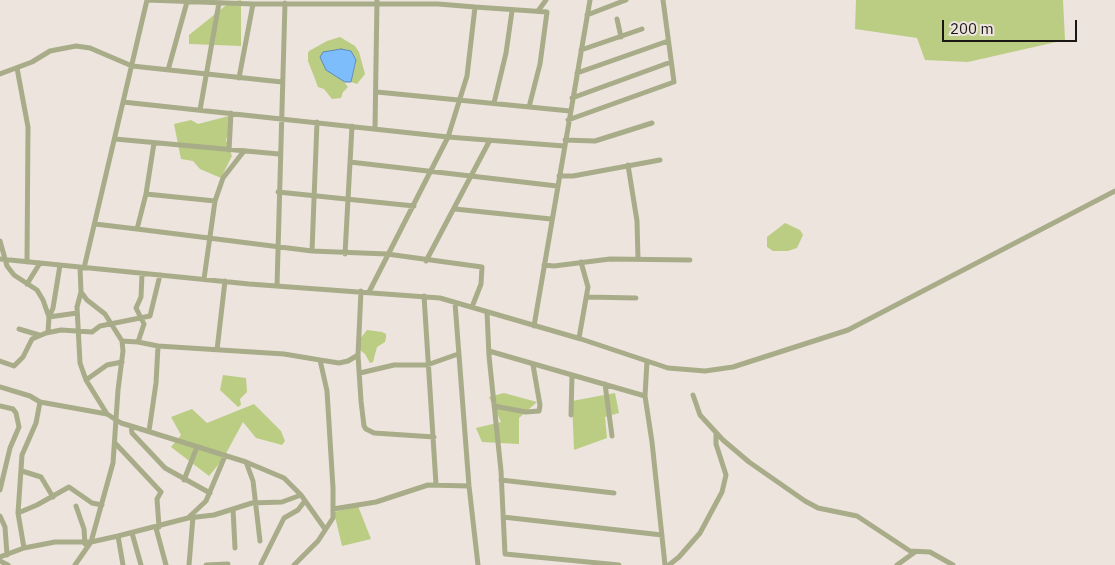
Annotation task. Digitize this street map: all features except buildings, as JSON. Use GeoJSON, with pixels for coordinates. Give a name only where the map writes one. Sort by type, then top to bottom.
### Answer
{"type":"FeatureCollection","features":[{"type":"Feature","properties":{"kind":"street"},"geometry":{"type":"LineString","coordinates":[[325,529],[304,502],[301,495],[284,478],[246,462],[115,420],[107,414],[86,380],[80,363],[77,312],[78,300],[82,292],[82,268],[95,224],[147,0],[253,4],[439,2],[512,11],[547,12],[540,64],[529,107]]}},
{"type":"Feature","properties":{"kind":"street"},"geometry":{"type":"LineString","coordinates":[[538,11],[546,0]]}},
{"type":"Feature","properties":{"kind":"street"},"geometry":{"type":"LineString","coordinates":[[534,326],[590,0]]}},
{"type":"Feature","properties":{"kind":"street"},"geometry":{"type":"LineString","coordinates":[[587,15],[626,0]]}},
{"type":"Feature","properties":{"kind":"street"},"geometry":{"type":"LineString","coordinates":[[568,120],[673,84],[663,0]]}},
{"type":"Feature","properties":{"kind":"street"},"geometry":{"type":"LineString","coordinates":[[168,70],[187,2]]}},
{"type":"Feature","properties":{"kind":"street"},"geometry":{"type":"LineString","coordinates":[[200,110],[219,3]]}},
{"type":"Feature","properties":{"kind":"street"},"geometry":{"type":"LineString","coordinates":[[277,286],[280,118],[285,3]]}},
{"type":"Feature","properties":{"kind":"street"},"geometry":{"type":"LineString","coordinates":[[375,128],[377,3]]}},
{"type":"Feature","properties":{"kind":"street"},"geometry":{"type":"LineString","coordinates":[[239,78],[253,4]]}},
{"type":"Feature","properties":{"kind":"street"},"geometry":{"type":"LineString","coordinates":[[369,292],[448,137],[466,76],[475,7]]}},
{"type":"Feature","properties":{"kind":"street"},"geometry":{"type":"LineString","coordinates":[[494,103],[506,53],[512,11]]}},
{"type":"Feature","properties":{"kind":"street"},"geometry":{"type":"LineString","coordinates":[[617,19],[621,36]]}},
{"type":"Feature","properties":{"kind":"street"},"geometry":{"type":"LineString","coordinates":[[581,50],[642,29]]}},
{"type":"Feature","properties":{"kind":"street"},"geometry":{"type":"LineString","coordinates":[[577,72],[668,41]]}},
{"type":"Feature","properties":{"kind":"street"},"geometry":{"type":"LineString","coordinates":[[0,74],[17,68],[50,51],[76,46],[90,48],[132,66],[282,82]]}},
{"type":"Feature","properties":{"kind":"street"},"geometry":{"type":"LineString","coordinates":[[572,98],[671,62]]}},
{"type":"Feature","properties":{"kind":"street"},"geometry":{"type":"LineString","coordinates":[[17,68],[28,127],[27,262]]}},
{"type":"Feature","properties":{"kind":"street"},"geometry":{"type":"LineString","coordinates":[[377,92],[570,111]]}},
{"type":"Feature","properties":{"kind":"street"},"geometry":{"type":"LineString","coordinates":[[123,102],[448,137],[564,146]]}},
{"type":"Feature","properties":{"kind":"street"},"geometry":{"type":"LineString","coordinates":[[229,150],[231,113]]}},
{"type":"Feature","properties":{"kind":"street"},"geometry":{"type":"LineString","coordinates":[[312,251],[317,122]]}},
{"type":"Feature","properties":{"kind":"street"},"geometry":{"type":"LineString","coordinates":[[565,140],[595,141],[652,123]]}},
{"type":"Feature","properties":{"kind":"street"},"geometry":{"type":"LineString","coordinates":[[345,254],[352,126]]}},
{"type":"Feature","properties":{"kind":"street"},"geometry":{"type":"LineString","coordinates":[[115,139],[279,154]]}},
{"type":"Feature","properties":{"kind":"street"},"geometry":{"type":"LineString","coordinates":[[426,261],[490,140]]}},
{"type":"Feature","properties":{"kind":"street"},"geometry":{"type":"LineString","coordinates":[[137,228],[146,194],[154,143]]}},
{"type":"Feature","properties":{"kind":"street"},"geometry":{"type":"LineString","coordinates":[[204,279],[208,237],[215,201],[223,178],[244,151]]}},
{"type":"Feature","properties":{"kind":"street"},"geometry":{"type":"LineString","coordinates":[[559,176],[573,176],[660,160]]}},
{"type":"Feature","properties":{"kind":"street"},"geometry":{"type":"LineString","coordinates":[[350,162],[557,186]]}},
{"type":"Feature","properties":{"kind":"street"},"geometry":{"type":"LineString","coordinates":[[628,165],[637,222],[638,259]]}},
{"type":"Feature","properties":{"kind":"street"},"geometry":{"type":"LineString","coordinates":[[3,260],[277,286],[424,296],[472,307],[578,338],[647,361],[683,370],[717,370],[828,338],[883,312],[1115,191]]}},
{"type":"Feature","properties":{"kind":"street"},"geometry":{"type":"LineString","coordinates":[[278,192],[414,206]]}},
{"type":"Feature","properties":{"kind":"street"},"geometry":{"type":"LineString","coordinates":[[146,194],[215,201]]}},
{"type":"Feature","properties":{"kind":"street"},"geometry":{"type":"LineString","coordinates":[[455,208],[551,219]]}},
{"type":"Feature","properties":{"kind":"street"},"geometry":{"type":"LineString","coordinates":[[95,224],[312,251],[345,254],[387,254],[426,261],[482,267],[481,284],[472,307]]}},
{"type":"Feature","properties":{"kind":"street"},"geometry":{"type":"LineString","coordinates":[[0,241],[3,260],[7,266],[14,275],[40,294],[48,316],[48,332]]}},
{"type":"Feature","properties":{"kind":"street"},"geometry":{"type":"LineString","coordinates":[[544,265],[554,266],[610,259],[690,260]]}},
{"type":"Feature","properties":{"kind":"street"},"geometry":{"type":"LineString","coordinates":[[578,338],[588,287],[581,262]]}},
{"type":"Feature","properties":{"kind":"street"},"geometry":{"type":"LineString","coordinates":[[27,284],[40,263]]}},
{"type":"Feature","properties":{"kind":"street"},"geometry":{"type":"LineString","coordinates":[[48,316],[53,308],[60,265]]}},
{"type":"Feature","properties":{"kind":"street"},"geometry":{"type":"LineString","coordinates":[[138,342],[144,324],[136,308],[142,294],[142,274]]}},
{"type":"Feature","properties":{"kind":"street"},"geometry":{"type":"LineString","coordinates":[[0,361],[14,366],[23,357],[32,339],[48,332],[67,330],[92,332],[100,326],[113,325],[151,316],[160,275]]}},
{"type":"Feature","properties":{"kind":"street"},"geometry":{"type":"LineString","coordinates":[[217,350],[225,281]]}},
{"type":"Feature","properties":{"kind":"street"},"geometry":{"type":"LineString","coordinates":[[361,291],[358,355],[362,410],[366,429],[374,433],[434,437]]}},
{"type":"Feature","properties":{"kind":"street"},"geometry":{"type":"LineString","coordinates":[[75,565],[86,550],[102,505],[115,443],[115,420],[122,362],[122,342],[113,325],[105,314],[87,300],[82,292]]}},
{"type":"Feature","properties":{"kind":"street"},"geometry":{"type":"LineString","coordinates":[[424,296],[436,484]]}},
{"type":"Feature","properties":{"kind":"street"},"geometry":{"type":"LineString","coordinates":[[587,297],[636,298]]}},
{"type":"Feature","properties":{"kind":"street"},"geometry":{"type":"LineString","coordinates":[[455,303],[469,486],[478,565]]}},
{"type":"Feature","properties":{"kind":"street"},"geometry":{"type":"LineString","coordinates":[[48,316],[77,312]]}},
{"type":"Feature","properties":{"kind":"street"},"geometry":{"type":"LineString","coordinates":[[487,312],[488,351],[502,480],[505,554],[619,565]]}},
{"type":"Feature","properties":{"kind":"street"},"geometry":{"type":"LineString","coordinates":[[19,329],[40,335]]}},
{"type":"Feature","properties":{"kind":"street"},"geometry":{"type":"LineString","coordinates":[[122,342],[284,354],[339,363],[348,361],[358,355]]}},
{"type":"Feature","properties":{"kind":"street"},"geometry":{"type":"LineString","coordinates":[[149,431],[156,383],[158,346]]}},
{"type":"Feature","properties":{"kind":"street"},"geometry":{"type":"LineString","coordinates":[[488,351],[645,396]]}},
{"type":"Feature","properties":{"kind":"street"},"geometry":{"type":"LineString","coordinates":[[360,373],[394,365],[427,366],[458,354]]}},
{"type":"Feature","properties":{"kind":"street"},"geometry":{"type":"LineString","coordinates":[[294,565],[318,542],[332,518],[327,391],[320,360]]}},
{"type":"Feature","properties":{"kind":"street"},"geometry":{"type":"LineString","coordinates":[[647,361],[645,396],[651,428],[664,565]]}},
{"type":"Feature","properties":{"kind":"street"},"geometry":{"type":"LineString","coordinates":[[86,380],[107,365],[122,362]]}},
{"type":"Feature","properties":{"kind":"street"},"geometry":{"type":"LineString","coordinates":[[494,406],[526,412],[539,411],[540,404],[533,365]]}},
{"type":"Feature","properties":{"kind":"street"},"geometry":{"type":"LineString","coordinates":[[570,415],[572,375]]}},
{"type":"Feature","properties":{"kind":"street"},"geometry":{"type":"LineString","coordinates":[[605,384],[612,436]]}},
{"type":"Feature","properties":{"kind":"street"},"geometry":{"type":"LineString","coordinates":[[0,387],[30,396],[40,402],[107,414]]}},
{"type":"Feature","properties":{"kind":"street"},"geometry":{"type":"LineString","coordinates":[[693,395],[700,415],[716,433],[743,458],[805,502],[818,508],[857,516],[902,547],[915,552],[934,553],[954,565]]}},
{"type":"Feature","properties":{"kind":"street"},"geometry":{"type":"LineString","coordinates":[[24,548],[18,512],[22,456],[36,423],[40,402]]}},
{"type":"Feature","properties":{"kind":"street"},"geometry":{"type":"LineString","coordinates":[[0,406],[13,409],[19,426],[10,448],[0,490]]}},
{"type":"Feature","properties":{"kind":"street"},"geometry":{"type":"LineString","coordinates":[[131,426],[132,433],[165,468],[210,493]]}},
{"type":"Feature","properties":{"kind":"street"},"geometry":{"type":"LineString","coordinates":[[669,565],[680,557],[700,533],[722,492],[726,475],[716,444],[716,433]]}},
{"type":"Feature","properties":{"kind":"street"},"geometry":{"type":"LineString","coordinates":[[115,443],[161,492],[157,499],[158,528],[166,565]]}},
{"type":"Feature","properties":{"kind":"street"},"geometry":{"type":"LineString","coordinates":[[184,480],[197,447]]}},
{"type":"Feature","properties":{"kind":"street"},"geometry":{"type":"LineString","coordinates":[[189,565],[191,517],[200,509],[210,493],[225,456]]}},
{"type":"Feature","properties":{"kind":"street"},"geometry":{"type":"LineString","coordinates":[[246,462],[256,503],[260,541]]}},
{"type":"Feature","properties":{"kind":"street"},"geometry":{"type":"LineString","coordinates":[[22,471],[41,477],[53,497]]}},
{"type":"Feature","properties":{"kind":"street"},"geometry":{"type":"LineString","coordinates":[[502,480],[614,493]]}},
{"type":"Feature","properties":{"kind":"street"},"geometry":{"type":"LineString","coordinates":[[333,508],[376,502],[417,487],[436,484],[453,487],[469,486]]}},
{"type":"Feature","properties":{"kind":"street"},"geometry":{"type":"LineString","coordinates":[[18,512],[53,497],[69,487],[92,503],[102,505]]}},
{"type":"Feature","properties":{"kind":"street"},"geometry":{"type":"LineString","coordinates":[[0,557],[24,548],[55,542],[88,542],[158,528],[191,517],[214,515],[256,503],[282,502],[301,495]]}},
{"type":"Feature","properties":{"kind":"street"},"geometry":{"type":"LineString","coordinates":[[261,564],[284,518],[298,510],[304,502]]}},
{"type":"Feature","properties":{"kind":"street"},"geometry":{"type":"LineString","coordinates":[[76,506],[88,542]]}},
{"type":"Feature","properties":{"kind":"street"},"geometry":{"type":"LineString","coordinates":[[233,509],[235,548]]}},
{"type":"Feature","properties":{"kind":"street"},"geometry":{"type":"LineString","coordinates":[[0,516],[5,527],[3,547],[7,555]]}},
{"type":"Feature","properties":{"kind":"street"},"geometry":{"type":"LineString","coordinates":[[503,517],[662,535]]}},
{"type":"Feature","properties":{"kind":"street"},"geometry":{"type":"LineString","coordinates":[[132,533],[141,565]]}},
{"type":"Feature","properties":{"kind":"street"},"geometry":{"type":"LineString","coordinates":[[118,536],[123,565]]}},
{"type":"Feature","properties":{"kind":"street"},"geometry":{"type":"LineString","coordinates":[[897,565],[915,552]]}},
{"type":"Feature","properties":{"kind":"street"},"geometry":{"type":"LineString","coordinates":[[0,561],[8,565]]}},
{"type":"Feature","properties":{"kind":"street"},"geometry":{"type":"LineString","coordinates":[[206,565],[228,564]]}},
{"type":"Feature","properties":{"kind":"green space"},"geometry":{"type":"Polygon","coordinates":[[[241,0],[241,46],[189,44],[189,35],[230,2],[241,0]]]}},
{"type":"Feature","properties":{"kind":"green space"},"geometry":{"type":"Polygon","coordinates":[[[856,0],[1063,0],[1065,40],[968,62],[925,60],[917,38],[855,29],[856,0]]]}},
{"type":"Feature","properties":{"kind":"green space"},"geometry":{"type":"Polygon","coordinates":[[[340,37],[355,46],[359,52],[365,74],[357,84],[351,82],[356,63],[351,51],[341,49],[333,74],[341,78],[348,87],[343,92],[341,98],[332,99],[324,89],[318,87],[308,61],[308,53],[327,41],[340,37]]]}},
{"type":"Feature","properties":{"kind":"green space"},"geometry":{"type":"Polygon","coordinates":[[[229,116],[230,130],[226,140],[232,156],[221,178],[200,169],[193,161],[181,159],[174,124],[191,120],[198,124],[229,116]]]}},
{"type":"Feature","properties":{"kind":"green space"},"geometry":{"type":"Polygon","coordinates":[[[785,223],[800,230],[803,235],[797,248],[788,251],[773,251],[767,247],[767,237],[785,223]]]}},
{"type":"Feature","properties":{"kind":"green space"},"geometry":{"type":"Polygon","coordinates":[[[367,330],[386,334],[385,342],[377,347],[373,362],[370,363],[365,354],[359,349],[360,339],[367,330]]]}},
{"type":"Feature","properties":{"kind":"green space"},"geometry":{"type":"Polygon","coordinates":[[[223,375],[246,378],[247,392],[240,399],[241,405],[238,407],[220,390],[223,375]]]}},
{"type":"Feature","properties":{"kind":"green space"},"geometry":{"type":"Polygon","coordinates":[[[504,393],[537,402],[519,418],[519,444],[482,442],[476,428],[501,422],[489,397],[504,393]]]}},
{"type":"Feature","properties":{"kind":"green space"},"geometry":{"type":"Polygon","coordinates":[[[615,393],[619,413],[605,417],[607,438],[574,450],[572,401],[615,393]]]}},
{"type":"Feature","properties":{"kind":"green space"},"geometry":{"type":"Polygon","coordinates":[[[254,404],[281,431],[285,441],[282,445],[256,438],[243,422],[223,459],[209,476],[171,447],[181,435],[171,417],[192,409],[207,423],[254,404]]]}},
{"type":"Feature","properties":{"kind":"green space"},"geometry":{"type":"Polygon","coordinates":[[[358,506],[371,539],[342,546],[334,512],[358,506]]]}},
{"type":"Feature","properties":{"kind":"water"},"geometry":{"type":"Polygon","coordinates":[[[341,49],[351,51],[356,60],[351,82],[345,82],[326,70],[320,57],[323,52],[341,49]]]}}]}
